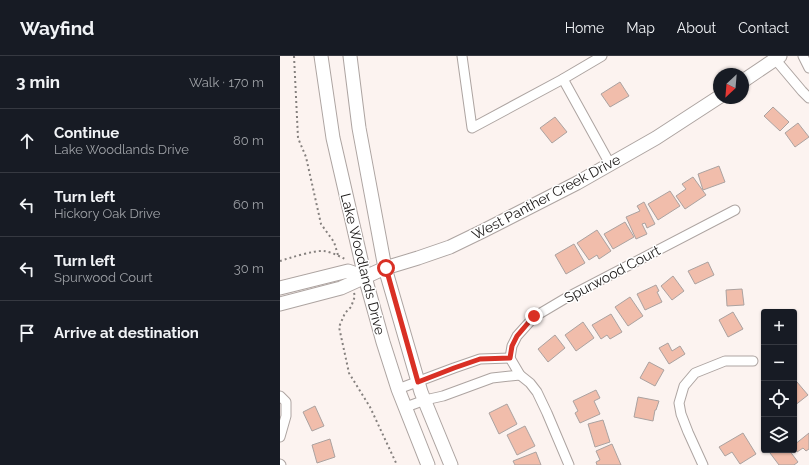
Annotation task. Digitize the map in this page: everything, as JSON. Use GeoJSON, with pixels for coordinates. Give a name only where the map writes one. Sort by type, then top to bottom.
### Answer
{"type":"FeatureCollection","features":[{"type":"Feature","properties":{"kind":"main road","name":"Lake Woodlands Drive"},"geometry":{"type":"LineString","coordinates":[[321,56],[333,138],[365,277],[398,389],[428,465]]}},
{"type":"Feature","properties":{"kind":"main road","name":"Lake Woodlands Drive"},"geometry":{"type":"LineString","coordinates":[[350,56],[359,128],[386,268],[418,382],[451,465]]}},
{"type":"Feature","properties":{"kind":"main road"},"geometry":{"type":"LineString","coordinates":[[749,77],[778,58]]}},
{"type":"Feature","properties":{"kind":"main road","name":"West Panther Creek Drive"},"geometry":{"type":"LineString","coordinates":[[280,288],[350,277],[365,277],[386,268],[450,246],[483,231],[577,183],[656,138],[713,101]]}},
{"type":"Feature","properties":{"kind":"main road","name":"West Panther Creek Drive"},"geometry":{"type":"LineString","coordinates":[[280,304],[341,288],[350,277]]}},
{"type":"Feature","properties":{"kind":"street"},"geometry":{"type":"LineString","coordinates":[[462,56],[472,128],[562,80],[602,56]]}},
{"type":"Feature","properties":{"kind":"street"},"geometry":{"type":"LineString","coordinates":[[803,56],[809,68]]}},
{"type":"Feature","properties":{"kind":"street"},"geometry":{"type":"LineString","coordinates":[[778,58],[802,91],[809,98]]}},
{"type":"Feature","properties":{"kind":"street"},"geometry":{"type":"LineString","coordinates":[[562,80],[610,164]]}},
{"type":"Feature","properties":{"kind":"street","name":"Spurwood Court"},"geometry":{"type":"LineString","coordinates":[[510,358],[512,346],[517,336],[534,316],[735,210]]}},
{"type":"Feature","properties":{"kind":"street"},"geometry":{"type":"LineString","coordinates":[[398,389],[480,359],[510,358],[520,375],[530,383],[537,392],[569,465]]}},
{"type":"Feature","properties":{"kind":"street"},"geometry":{"type":"LineString","coordinates":[[703,465],[681,414],[679,403],[684,386],[696,374],[725,361],[753,361]]}},
{"type":"Feature","properties":{"kind":"street"},"geometry":{"type":"LineString","coordinates":[[406,408],[425,400],[443,396],[492,378],[520,375]]}},
{"type":"Feature","properties":{"kind":"street"},"geometry":{"type":"LineString","coordinates":[[280,396],[286,402],[286,416],[280,437]]}},
{"type":"Feature","properties":{"kind":"path"},"geometry":{"type":"LineString","coordinates":[[294,56],[298,138],[306,157],[321,224],[334,242],[338,255]]}},
{"type":"Feature","properties":{"kind":"path"},"geometry":{"type":"LineString","coordinates":[[280,261],[324,251],[338,255],[345,259],[355,296],[352,306],[345,313],[339,327],[349,373],[370,407],[397,465]]}},
{"type":"Feature","properties":{"kind":"building"},"geometry":{"type":"Polygon","coordinates":[[[620,82],[629,96],[610,107],[601,94],[620,82]]]}},
{"type":"Feature","properties":{"kind":"building"},"geometry":{"type":"Polygon","coordinates":[[[773,107],[789,122],[780,131],[764,116],[773,107]]]}},
{"type":"Feature","properties":{"kind":"building"},"geometry":{"type":"Polygon","coordinates":[[[555,117],[567,132],[552,143],[540,128],[555,117]]]}},
{"type":"Feature","properties":{"kind":"building"},"geometry":{"type":"Polygon","coordinates":[[[798,123],[809,137],[795,147],[785,133],[798,123]]]}},
{"type":"Feature","properties":{"kind":"building"},"geometry":{"type":"Polygon","coordinates":[[[719,166],[725,182],[703,190],[698,174],[719,166]]]}},
{"type":"Feature","properties":{"kind":"building"},"geometry":{"type":"Polygon","coordinates":[[[693,177],[706,195],[685,209],[676,196],[686,189],[682,184],[693,177]]]}},
{"type":"Feature","properties":{"kind":"building"},"geometry":{"type":"Polygon","coordinates":[[[670,191],[680,206],[658,220],[648,204],[670,191]]]}},
{"type":"Feature","properties":{"kind":"building"},"geometry":{"type":"Polygon","coordinates":[[[644,202],[655,224],[647,228],[645,223],[642,224],[647,234],[636,239],[626,217],[640,211],[637,206],[644,202]]]}},
{"type":"Feature","properties":{"kind":"building"},"geometry":{"type":"Polygon","coordinates":[[[625,222],[634,237],[613,249],[604,234],[625,222]]]}},
{"type":"Feature","properties":{"kind":"building"},"geometry":{"type":"Polygon","coordinates":[[[597,230],[611,251],[599,259],[597,255],[589,260],[577,243],[597,230]]]}},
{"type":"Feature","properties":{"kind":"building"},"geometry":{"type":"Polygon","coordinates":[[[574,244],[585,263],[566,274],[555,255],[574,244]]]}},
{"type":"Feature","properties":{"kind":"building"},"geometry":{"type":"Polygon","coordinates":[[[708,262],[714,275],[695,284],[688,271],[708,262]]]}},
{"type":"Feature","properties":{"kind":"building"},"geometry":{"type":"Polygon","coordinates":[[[673,276],[684,291],[672,300],[661,286],[673,276]]]}},
{"type":"Feature","properties":{"kind":"building"},"geometry":{"type":"Polygon","coordinates":[[[656,285],[659,291],[657,292],[662,302],[645,310],[637,294],[656,285]]]}},
{"type":"Feature","properties":{"kind":"building"},"geometry":{"type":"Polygon","coordinates":[[[742,289],[744,305],[727,306],[726,290],[742,289]]]}},
{"type":"Feature","properties":{"kind":"building"},"geometry":{"type":"Polygon","coordinates":[[[630,297],[643,316],[628,326],[615,307],[630,297]]]}},
{"type":"Feature","properties":{"kind":"building"},"geometry":{"type":"Polygon","coordinates":[[[733,312],[743,329],[728,337],[719,320],[733,312]]]}},
{"type":"Feature","properties":{"kind":"building"},"geometry":{"type":"Polygon","coordinates":[[[611,314],[622,332],[610,339],[607,335],[601,339],[592,325],[611,314]]]}},
{"type":"Feature","properties":{"kind":"building"},"geometry":{"type":"Polygon","coordinates":[[[583,322],[594,338],[576,351],[565,335],[583,322]]]}},
{"type":"Feature","properties":{"kind":"building"},"geometry":{"type":"Polygon","coordinates":[[[555,335],[565,348],[548,362],[538,349],[555,335]]]}},
{"type":"Feature","properties":{"kind":"building"},"geometry":{"type":"Polygon","coordinates":[[[668,343],[672,351],[680,346],[685,354],[669,364],[659,348],[668,343]]]}},
{"type":"Feature","properties":{"kind":"building"},"geometry":{"type":"Polygon","coordinates":[[[649,362],[664,370],[655,386],[640,378],[649,362]]]}},
{"type":"Feature","properties":{"kind":"building"},"geometry":{"type":"Polygon","coordinates":[[[797,382],[808,395],[797,404],[797,382]]]}},
{"type":"Feature","properties":{"kind":"building"},"geometry":{"type":"Polygon","coordinates":[[[596,390],[600,398],[594,401],[600,414],[580,423],[575,413],[578,411],[573,401],[596,390]]]}},
{"type":"Feature","properties":{"kind":"building"},"geometry":{"type":"Polygon","coordinates":[[[638,397],[659,401],[655,410],[653,421],[634,417],[638,397]]]}},
{"type":"Feature","properties":{"kind":"building"},"geometry":{"type":"Polygon","coordinates":[[[507,404],[517,424],[499,434],[489,413],[507,404]]]}},
{"type":"Feature","properties":{"kind":"building"},"geometry":{"type":"Polygon","coordinates":[[[315,406],[324,426],[312,431],[303,412],[315,406]]]}},
{"type":"Feature","properties":{"kind":"building"},"geometry":{"type":"Polygon","coordinates":[[[603,420],[610,442],[595,447],[588,424],[603,420]]]}},
{"type":"Feature","properties":{"kind":"building"},"geometry":{"type":"Polygon","coordinates":[[[525,426],[535,446],[517,455],[507,435],[525,426]]]}},
{"type":"Feature","properties":{"kind":"building"},"geometry":{"type":"Polygon","coordinates":[[[743,433],[756,454],[740,464],[732,452],[725,456],[719,447],[743,433]]]}},
{"type":"Feature","properties":{"kind":"building"},"geometry":{"type":"Polygon","coordinates":[[[809,433],[809,449],[806,451],[803,448],[797,452],[797,443],[809,433]]]}},
{"type":"Feature","properties":{"kind":"building"},"geometry":{"type":"Polygon","coordinates":[[[330,439],[335,457],[317,463],[312,445],[330,439]]]}},
{"type":"Feature","properties":{"kind":"building"},"geometry":{"type":"Polygon","coordinates":[[[612,444],[621,465],[597,465],[596,462],[600,460],[596,451],[612,444]]]}},
{"type":"Feature","properties":{"kind":"building"},"geometry":{"type":"Polygon","coordinates":[[[536,452],[541,465],[515,465],[513,461],[536,452]]]}},
{"type":"Feature","properties":{"kind":"building"},"geometry":{"type":"Polygon","coordinates":[[[770,453],[791,453],[798,462],[794,465],[779,465],[770,453]]]}},
{"type":"Feature","properties":{"kind":"route"},"geometry":{"type":"LineString","coordinates":[[386,268],[418,382],[480,359],[510,358],[512,346],[517,336],[534,316]]}}]}
